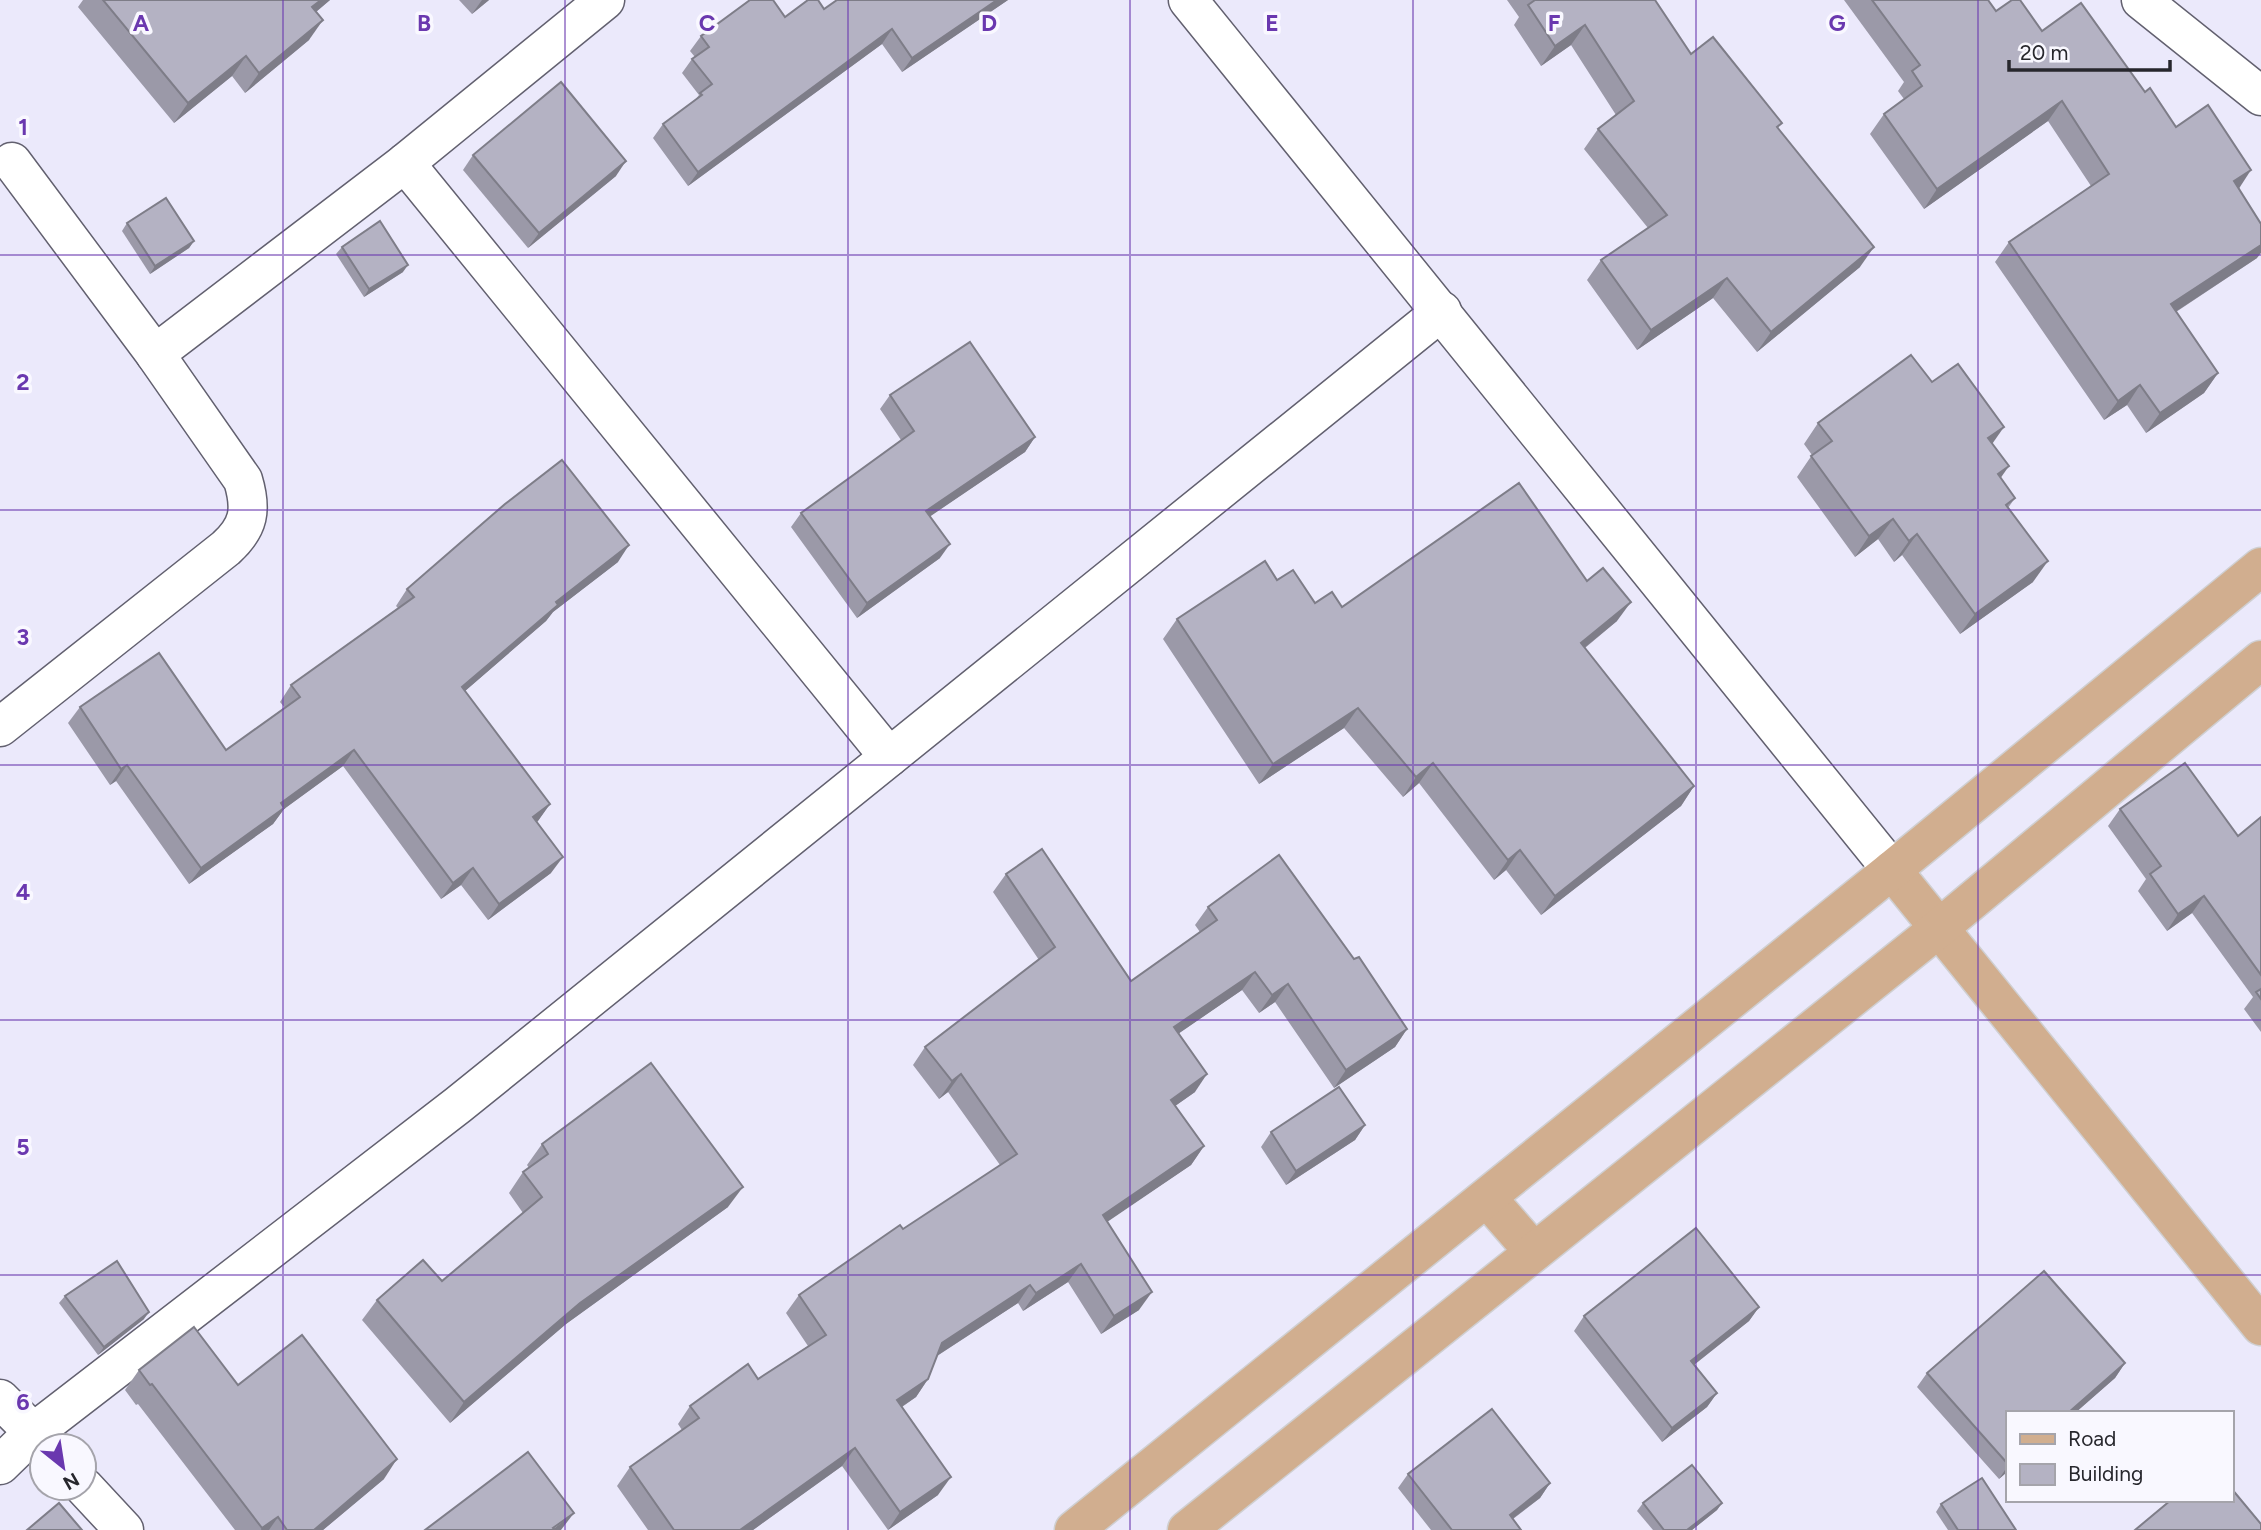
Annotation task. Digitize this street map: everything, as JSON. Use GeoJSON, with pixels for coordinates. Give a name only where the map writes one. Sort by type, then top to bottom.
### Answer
{"type":"FeatureCollection","features":[{"type":"Feature","properties":{"kind":"main road"},"geometry":{"type":"LineString","coordinates":[[1074,1530],[1892,870],[2261,567]]}},
{"type":"Feature","properties":{"kind":"main road"},"geometry":{"type":"LineString","coordinates":[[1187,1530],[1938,929],[2261,660]]}},
{"type":"Feature","properties":{"kind":"main road"},"geometry":{"type":"LineString","coordinates":[[1892,870],[2261,1326]]}},
{"type":"Feature","properties":{"kind":"main road"},"geometry":{"type":"LineString","coordinates":[[1487,1198],[1534,1252]]}},
{"type":"Feature","properties":{"kind":"street"},"geometry":{"type":"LineString","coordinates":[[155,354],[405,163],[605,0]]}},
{"type":"Feature","properties":{"kind":"street"},"geometry":{"type":"LineString","coordinates":[[1188,0],[1892,870]]}},
{"type":"Feature","properties":{"kind":"street"},"geometry":{"type":"LineString","coordinates":[[2141,0],[2261,96]]}},
{"type":"Feature","properties":{"kind":"street"},"geometry":{"type":"LineString","coordinates":[[0,727],[241,535],[248,514],[248,497],[243,480],[155,354],[12,162]]}},
{"type":"Feature","properties":{"kind":"street"},"geometry":{"type":"LineString","coordinates":[[405,163],[889,757]]}},
{"type":"Feature","properties":{"kind":"street"},"geometry":{"type":"LineString","coordinates":[[49,1432],[1441,311]]}},
{"type":"Feature","properties":{"kind":"street"},"geometry":{"type":"LineString","coordinates":[[0,1399],[33,1432]]}},
{"type":"Feature","properties":{"kind":"street"},"geometry":{"type":"LineString","coordinates":[[0,1465],[28,1447]]}},
{"type":"Feature","properties":{"kind":"street"},"geometry":{"type":"LineString","coordinates":[[98,1502],[124,1530]]}},
{"type":"Feature","properties":{"kind":"building"},"geometry":{"type":"Polygon","coordinates":[[[103,0],[321,0],[312,7],[323,20],[259,73],[246,56],[188,103],[103,0]]]}},
{"type":"Feature","properties":{"kind":"building"},"geometry":{"type":"Polygon","coordinates":[[[750,0],[773,0],[785,17],[808,0],[818,0],[824,9],[837,0],[997,0],[912,58],[892,29],[698,172],[663,124],[702,95],[700,93],[712,84],[692,59],[709,47],[701,36],[750,0]]]}},
{"type":"Feature","properties":{"kind":"building"},"geometry":{"type":"Polygon","coordinates":[[[1535,0],[1655,0],[1691,54],[1713,37],[1782,123],[1777,127],[1874,247],[1771,332],[1727,278],[1651,330],[1601,260],[1667,215],[1598,129],[1634,101],[1585,25],[1555,46],[1528,5],[1535,0]]]}},
{"type":"Feature","properties":{"kind":"building"},"geometry":{"type":"Polygon","coordinates":[[[1872,0],[1988,0],[1996,11],[2012,0],[2020,0],[2042,31],[2081,3],[2145,92],[2150,88],[2176,127],[2208,105],[2251,170],[2234,181],[2261,224],[2261,245],[2171,304],[2218,373],[2160,413],[2140,385],[2118,401],[2009,242],[2109,174],[2062,101],[1937,189],[1884,114],[1922,86],[1912,71],[1920,65],[1872,0]]]}},
{"type":"Feature","properties":{"kind":"building"},"geometry":{"type":"Polygon","coordinates":[[[561,82],[626,161],[539,233],[473,155],[561,82]]]}},
{"type":"Feature","properties":{"kind":"building"},"geometry":{"type":"Polygon","coordinates":[[[166,198],[194,241],[155,266],[127,223],[166,198]]]}},
{"type":"Feature","properties":{"kind":"building"},"geometry":{"type":"Polygon","coordinates":[[[380,221],[408,265],[369,289],[342,247],[380,221]]]}},
{"type":"Feature","properties":{"kind":"building"},"geometry":{"type":"Polygon","coordinates":[[[970,342],[1035,437],[926,511],[950,544],[867,603],[801,513],[914,431],[890,395],[970,342]]]}},
{"type":"Feature","properties":{"kind":"building"},"geometry":{"type":"Polygon","coordinates":[[[1911,355],[1932,382],[1958,364],[2004,427],[1988,438],[2009,466],[1998,474],[2015,498],[2006,505],[2048,561],[1975,614],[1917,534],[1909,541],[1893,519],[1869,536],[1811,456],[1832,441],[1818,423],[1911,355]]]}},
{"type":"Feature","properties":{"kind":"building"},"geometry":{"type":"Polygon","coordinates":[[[562,460],[629,545],[556,602],[558,605],[462,687],[550,804],[533,817],[563,857],[499,904],[473,868],[453,883],[354,750],[281,803],[284,808],[201,868],[127,765],[121,769],[80,707],[159,653],[226,750],[300,697],[291,685],[414,597],[407,589],[505,504],[562,460]]]}},
{"type":"Feature","properties":{"kind":"building"},"geometry":{"type":"Polygon","coordinates":[[[1519,483],[1587,581],[1603,568],[1631,602],[1581,643],[1694,786],[1555,896],[1520,850],[1508,860],[1433,763],[1416,777],[1358,708],[1273,764],[1177,619],[1265,561],[1277,580],[1293,570],[1315,603],[1332,592],[1342,607],[1519,483]]]}},
{"type":"Feature","properties":{"kind":"building"},"geometry":{"type":"Polygon","coordinates":[[[2185,763],[2238,836],[2261,817],[2261,975],[2204,896],[2178,914],[2150,874],[2161,866],[2120,809],[2185,763]]]}},
{"type":"Feature","properties":{"kind":"building"},"geometry":{"type":"Polygon","coordinates":[[[1042,849],[1131,981],[1217,920],[1208,907],[1279,855],[1354,959],[1359,957],[1407,1029],[1346,1070],[1288,984],[1272,995],[1255,972],[1174,1027],[1207,1074],[1171,1100],[1204,1146],[1103,1215],[1152,1292],[1114,1316],[1081,1264],[1036,1293],[1030,1285],[942,1343],[928,1379],[897,1400],[951,1477],[900,1512],[855,1448],[740,1530],[674,1530],[630,1467],[699,1418],[690,1406],[748,1364],[758,1379],[826,1335],[799,1295],[900,1225],[903,1229],[1017,1154],[961,1074],[952,1081],[925,1047],[1055,947],[1006,874],[1042,849]]]}},
{"type":"Feature","properties":{"kind":"building"},"geometry":{"type":"Polygon","coordinates":[[[651,1063],[743,1187],[580,1303],[464,1402],[377,1300],[423,1260],[442,1281],[542,1197],[523,1172],[548,1154],[542,1144],[651,1063]]]}},
{"type":"Feature","properties":{"kind":"building"},"geometry":{"type":"Polygon","coordinates":[[[1339,1087],[1365,1125],[1296,1171],[1271,1132],[1339,1087]]]}},
{"type":"Feature","properties":{"kind":"building"},"geometry":{"type":"Polygon","coordinates":[[[1696,1228],[1759,1307],[1691,1361],[1717,1393],[1672,1428],[1584,1316],[1696,1228]]]}},
{"type":"Feature","properties":{"kind":"building"},"geometry":{"type":"Polygon","coordinates":[[[117,1261],[149,1312],[104,1347],[65,1296],[117,1261]]]}},
{"type":"Feature","properties":{"kind":"building"},"geometry":{"type":"Polygon","coordinates":[[[2044,1271],[2125,1363],[2070,1411],[2006,1411],[2006,1462],[1927,1373],[2044,1271]]]}},
{"type":"Feature","properties":{"kind":"building"},"geometry":{"type":"Polygon","coordinates":[[[194,1327],[238,1385],[302,1335],[397,1459],[314,1530],[287,1530],[278,1517],[262,1528],[139,1370],[194,1327]]]}},
{"type":"Feature","properties":{"kind":"building"},"geometry":{"type":"Polygon","coordinates":[[[1492,1409],[1550,1483],[1510,1515],[1521,1530],[1452,1530],[1408,1474],[1492,1409]]]}},
{"type":"Feature","properties":{"kind":"building"},"geometry":{"type":"Polygon","coordinates":[[[528,1452],[574,1513],[553,1528],[555,1530],[425,1530],[528,1452]]]}},
{"type":"Feature","properties":{"kind":"building"},"geometry":{"type":"Polygon","coordinates":[[[1692,1465],[1722,1503],[1687,1530],[1664,1530],[1643,1503],[1692,1465]]]}},
{"type":"Feature","properties":{"kind":"building"},"geometry":{"type":"Polygon","coordinates":[[[1982,1478],[2016,1530],[1958,1530],[1941,1504],[1982,1478]]]}},
{"type":"Feature","properties":{"kind":"building"},"geometry":{"type":"Polygon","coordinates":[[[2233,1490],[2261,1524],[2261,1530],[2135,1530],[2169,1502],[2233,1502],[2233,1490]]]}},
{"type":"Feature","properties":{"kind":"building"},"geometry":{"type":"Polygon","coordinates":[[[59,1503],[82,1530],[27,1530],[59,1503]]]}}]}
